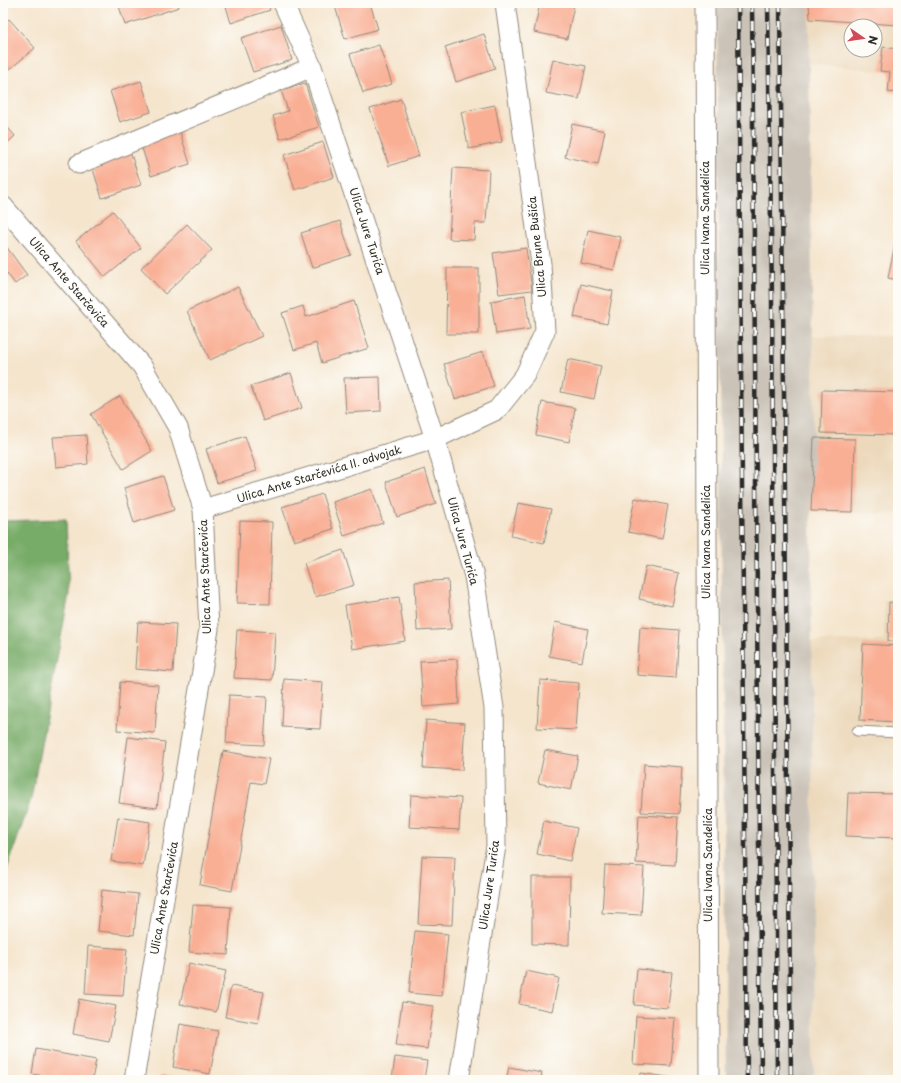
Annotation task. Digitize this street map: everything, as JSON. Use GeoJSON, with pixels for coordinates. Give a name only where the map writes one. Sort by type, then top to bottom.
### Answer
{"type":"FeatureCollection","features":[{"type":"Feature","properties":{"kind":"street","name":"Ulica Jure Turića"},"geometry":{"type":"LineString","coordinates":[[283,3],[312,67],[435,439],[474,576],[494,708],[496,846],[459,1080]]}},
{"type":"Feature","properties":{"kind":"street","name":"Ulica Brune Bušića"},"geometry":{"type":"LineString","coordinates":[[435,439],[497,410],[525,375],[545,331],[542,264],[505,3]]}},
{"type":"Feature","properties":{"kind":"street","name":"Ulica Ivana Sandelića"},"geometry":{"type":"LineString","coordinates":[[704,3],[709,1080]]}},
{"type":"Feature","properties":{"kind":"street"},"geometry":{"type":"LineString","coordinates":[[79,164],[312,67]]}},
{"type":"Feature","properties":{"kind":"street","name":"Ulica Ante Starčevića"},"geometry":{"type":"LineString","coordinates":[[3,206],[142,366],[178,428],[203,509],[209,629],[134,1080]]}},
{"type":"Feature","properties":{"kind":"street","name":"Ulica Ante Starčevića II. odvojak"},"geometry":{"type":"LineString","coordinates":[[203,509],[435,439]]}},
{"type":"Feature","properties":{"kind":"lane"},"geometry":{"type":"LineString","coordinates":[[857,731],[898,733]]}},
{"type":"Feature","properties":{"kind":"shaded area"},"geometry":{"type":"Polygon","coordinates":[[[717,3],[809,3],[814,438],[811,511],[814,1080],[726,1080],[717,3]]]}},
{"type":"Feature","properties":{"kind":"shaded area"},"geometry":{"type":"Polygon","coordinates":[[[809,3],[898,3],[898,73],[809,63],[809,3]]]}},
{"type":"Feature","properties":{"kind":"shaded area"},"geometry":{"type":"Polygon","coordinates":[[[812,336],[898,336],[898,514],[811,511],[814,438],[812,336]]]}},
{"type":"Feature","properties":{"kind":"shaded area"},"geometry":{"type":"Polygon","coordinates":[[[884,600],[898,600],[898,1080],[814,1080],[812,641],[884,641],[884,600]]]}},
{"type":"Feature","properties":{"kind":"green space"},"geometry":{"type":"Polygon","coordinates":[[[66,519],[69,594],[31,799],[6,872],[3,875],[3,521],[66,519]]]}},
{"type":"Feature","properties":{"kind":"building"},"geometry":{"type":"Polygon","coordinates":[[[118,3],[178,3],[179,7],[125,25],[118,3]]]}},
{"type":"Feature","properties":{"kind":"building"},"geometry":{"type":"Polygon","coordinates":[[[225,3],[268,3],[270,10],[231,23],[225,3]]]}},
{"type":"Feature","properties":{"kind":"building"},"geometry":{"type":"Polygon","coordinates":[[[334,3],[370,3],[378,29],[345,39],[334,3]]]}},
{"type":"Feature","properties":{"kind":"building"},"geometry":{"type":"Polygon","coordinates":[[[540,3],[562,3],[574,5],[567,39],[534,32],[540,3]]]}},
{"type":"Feature","properties":{"kind":"building"},"geometry":{"type":"Polygon","coordinates":[[[809,3],[898,3],[898,25],[883,24],[883,18],[843,18],[843,21],[810,19],[809,3]]]}},
{"type":"Feature","properties":{"kind":"building"},"geometry":{"type":"Polygon","coordinates":[[[9,19],[35,48],[10,69],[3,60],[3,24],[9,19]]]}},
{"type":"Feature","properties":{"kind":"building"},"geometry":{"type":"Polygon","coordinates":[[[281,25],[292,60],[253,72],[241,38],[281,25]]]}},
{"type":"Feature","properties":{"kind":"building"},"geometry":{"type":"Polygon","coordinates":[[[484,34],[495,69],[456,82],[445,47],[484,34]]]}},
{"type":"Feature","properties":{"kind":"building"},"geometry":{"type":"Polygon","coordinates":[[[379,45],[392,84],[363,93],[350,54],[379,45]]]}},
{"type":"Feature","properties":{"kind":"building"},"geometry":{"type":"Polygon","coordinates":[[[883,47],[898,49],[898,93],[888,92],[890,72],[880,71],[882,58],[883,58],[883,47]]]}},
{"type":"Feature","properties":{"kind":"building"},"geometry":{"type":"Polygon","coordinates":[[[553,59],[586,66],[579,99],[546,93],[553,59]]]}},
{"type":"Feature","properties":{"kind":"building"},"geometry":{"type":"Polygon","coordinates":[[[141,81],[151,112],[120,122],[110,91],[141,81]]]}},
{"type":"Feature","properties":{"kind":"building"},"geometry":{"type":"Polygon","coordinates":[[[305,83],[319,127],[280,139],[273,116],[288,111],[281,90],[305,83]]]}},
{"type":"Feature","properties":{"kind":"building"},"geometry":{"type":"Polygon","coordinates":[[[401,99],[419,156],[389,166],[370,109],[401,99]]]}},
{"type":"Feature","properties":{"kind":"building"},"geometry":{"type":"Polygon","coordinates":[[[495,105],[502,142],[469,149],[461,112],[495,105]]]}},
{"type":"Feature","properties":{"kind":"building"},"geometry":{"type":"Polygon","coordinates":[[[3,122],[15,136],[3,147],[3,122]]]}},
{"type":"Feature","properties":{"kind":"building"},"geometry":{"type":"Polygon","coordinates":[[[572,124],[605,131],[598,164],[565,157],[572,124]]]}},
{"type":"Feature","properties":{"kind":"building"},"geometry":{"type":"Polygon","coordinates":[[[179,129],[190,164],[151,176],[140,142],[179,129]]]}},
{"type":"Feature","properties":{"kind":"building"},"geometry":{"type":"Polygon","coordinates":[[[323,142],[334,177],[295,190],[284,155],[323,142]]]}},
{"type":"Feature","properties":{"kind":"building"},"geometry":{"type":"Polygon","coordinates":[[[130,151],[141,185],[102,198],[91,163],[130,151]]]}},
{"type":"Feature","properties":{"kind":"building"},"geometry":{"type":"Polygon","coordinates":[[[453,168],[489,170],[486,223],[475,223],[474,240],[449,239],[453,168]]]}},
{"type":"Feature","properties":{"kind":"building"},"geometry":{"type":"Polygon","coordinates":[[[113,211],[141,248],[105,277],[76,241],[113,211]]]}},
{"type":"Feature","properties":{"kind":"building"},"geometry":{"type":"Polygon","coordinates":[[[340,221],[351,255],[312,268],[301,233],[340,221]]]}},
{"type":"Feature","properties":{"kind":"building"},"geometry":{"type":"Polygon","coordinates":[[[187,224],[212,250],[165,294],[141,268],[187,224]]]}},
{"type":"Feature","properties":{"kind":"building"},"geometry":{"type":"Polygon","coordinates":[[[588,230],[621,237],[614,270],[581,263],[588,230]]]}},
{"type":"Feature","properties":{"kind":"building"},"geometry":{"type":"Polygon","coordinates":[[[898,234],[898,280],[888,278],[898,234]]]}},
{"type":"Feature","properties":{"kind":"building"},"geometry":{"type":"Polygon","coordinates":[[[3,242],[27,275],[15,284],[7,273],[3,276],[3,242]]]}},
{"type":"Feature","properties":{"kind":"building"},"geometry":{"type":"Polygon","coordinates":[[[526,248],[532,290],[499,294],[493,253],[526,248]]]}},
{"type":"Feature","properties":{"kind":"building"},"geometry":{"type":"Polygon","coordinates":[[[447,268],[479,268],[479,334],[446,334],[447,268]]]}},
{"type":"Feature","properties":{"kind":"building"},"geometry":{"type":"Polygon","coordinates":[[[581,284],[613,291],[607,324],[574,317],[581,284]]]}},
{"type":"Feature","properties":{"kind":"building"},"geometry":{"type":"Polygon","coordinates":[[[238,287],[262,336],[210,360],[187,311],[238,287]]]}},
{"type":"Feature","properties":{"kind":"building"},"geometry":{"type":"Polygon","coordinates":[[[525,295],[530,329],[496,334],[491,301],[525,295]]]}},
{"type":"Feature","properties":{"kind":"building"},"geometry":{"type":"Polygon","coordinates":[[[354,301],[369,348],[322,363],[316,343],[294,350],[282,313],[303,306],[306,317],[354,301]]]}},
{"type":"Feature","properties":{"kind":"building"},"geometry":{"type":"Polygon","coordinates":[[[483,352],[494,386],[455,399],[444,364],[483,352]]]}},
{"type":"Feature","properties":{"kind":"building"},"geometry":{"type":"Polygon","coordinates":[[[568,359],[601,366],[594,399],[561,392],[568,359]]]}},
{"type":"Feature","properties":{"kind":"building"},"geometry":{"type":"Polygon","coordinates":[[[291,373],[302,408],[263,421],[251,386],[291,373]]]}},
{"type":"Feature","properties":{"kind":"building"},"geometry":{"type":"Polygon","coordinates":[[[380,377],[381,411],[346,413],[344,378],[380,377]]]}},
{"type":"Feature","properties":{"kind":"building"},"geometry":{"type":"Polygon","coordinates":[[[822,390],[898,392],[898,435],[821,433],[822,390]]]}},
{"type":"Feature","properties":{"kind":"building"},"geometry":{"type":"Polygon","coordinates":[[[120,396],[152,451],[123,469],[91,414],[120,396]]]}},
{"type":"Feature","properties":{"kind":"building"},"geometry":{"type":"Polygon","coordinates":[[[542,402],[575,408],[569,442],[536,435],[542,402]]]}},
{"type":"Feature","properties":{"kind":"building"},"geometry":{"type":"Polygon","coordinates":[[[86,435],[88,464],[56,467],[53,437],[86,435]]]}},
{"type":"Feature","properties":{"kind":"building"},"geometry":{"type":"Polygon","coordinates":[[[245,436],[257,471],[217,483],[206,449],[245,436]]]}},
{"type":"Feature","properties":{"kind":"building"},"geometry":{"type":"Polygon","coordinates":[[[814,438],[855,439],[853,512],[811,511],[814,438]]]}},
{"type":"Feature","properties":{"kind":"building"},"geometry":{"type":"Polygon","coordinates":[[[425,469],[436,504],[397,517],[386,482],[425,469]]]}},
{"type":"Feature","properties":{"kind":"building"},"geometry":{"type":"Polygon","coordinates":[[[163,476],[174,510],[134,523],[124,488],[163,476]]]}},
{"type":"Feature","properties":{"kind":"building"},"geometry":{"type":"Polygon","coordinates":[[[372,489],[383,523],[344,536],[333,502],[372,489]]]}},
{"type":"Feature","properties":{"kind":"building"},"geometry":{"type":"Polygon","coordinates":[[[322,494],[333,529],[294,541],[282,507],[322,494]]]}},
{"type":"Feature","properties":{"kind":"building"},"geometry":{"type":"Polygon","coordinates":[[[635,498],[668,505],[662,539],[628,532],[635,498]]]}},
{"type":"Feature","properties":{"kind":"building"},"geometry":{"type":"Polygon","coordinates":[[[518,503],[551,509],[544,543],[511,536],[518,503]]]}},
{"type":"Feature","properties":{"kind":"building"},"geometry":{"type":"Polygon","coordinates":[[[240,521],[272,522],[270,604],[237,603],[240,521]]]}},
{"type":"Feature","properties":{"kind":"building"},"geometry":{"type":"Polygon","coordinates":[[[343,550],[354,585],[315,597],[304,563],[343,550]]]}},
{"type":"Feature","properties":{"kind":"building"},"geometry":{"type":"Polygon","coordinates":[[[646,566],[679,573],[672,606],[639,599],[646,566]]]}},
{"type":"Feature","properties":{"kind":"building"},"geometry":{"type":"Polygon","coordinates":[[[448,580],[451,629],[417,631],[415,582],[448,580]]]}},
{"type":"Feature","properties":{"kind":"building"},"geometry":{"type":"Polygon","coordinates":[[[399,597],[405,641],[352,649],[345,605],[399,597]]]}},
{"type":"Feature","properties":{"kind":"building"},"geometry":{"type":"Polygon","coordinates":[[[889,602],[898,603],[898,641],[888,641],[889,602]]]}},
{"type":"Feature","properties":{"kind":"building"},"geometry":{"type":"Polygon","coordinates":[[[138,622],[176,624],[173,672],[135,669],[138,622]]]}},
{"type":"Feature","properties":{"kind":"building"},"geometry":{"type":"Polygon","coordinates":[[[555,622],[588,629],[582,662],[549,656],[555,622]]]}},
{"type":"Feature","properties":{"kind":"building"},"geometry":{"type":"Polygon","coordinates":[[[640,627],[679,630],[676,678],[637,675],[640,627]]]}},
{"type":"Feature","properties":{"kind":"building"},"geometry":{"type":"Polygon","coordinates":[[[237,630],[275,632],[272,680],[234,678],[237,630]]]}},
{"type":"Feature","properties":{"kind":"building"},"geometry":{"type":"Polygon","coordinates":[[[863,644],[898,646],[898,722],[860,720],[863,644]]]}},
{"type":"Feature","properties":{"kind":"building"},"geometry":{"type":"Polygon","coordinates":[[[457,659],[459,704],[423,707],[420,661],[457,659]]]}},
{"type":"Feature","properties":{"kind":"building"},"geometry":{"type":"Polygon","coordinates":[[[284,679],[323,682],[320,729],[282,727],[284,679]]]}},
{"type":"Feature","properties":{"kind":"building"},"geometry":{"type":"Polygon","coordinates":[[[540,680],[579,683],[576,730],[537,728],[540,680]]]}},
{"type":"Feature","properties":{"kind":"building"},"geometry":{"type":"Polygon","coordinates":[[[120,682],[158,685],[155,733],[117,730],[120,682]]]}},
{"type":"Feature","properties":{"kind":"building"},"geometry":{"type":"Polygon","coordinates":[[[229,695],[267,697],[264,745],[226,743],[229,695]]]}},
{"type":"Feature","properties":{"kind":"building"},"geometry":{"type":"Polygon","coordinates":[[[426,720],[465,723],[462,770],[423,768],[426,720]]]}},
{"type":"Feature","properties":{"kind":"building"},"geometry":{"type":"Polygon","coordinates":[[[128,737],[165,742],[157,808],[119,803],[128,737]]]}},
{"type":"Feature","properties":{"kind":"building"},"geometry":{"type":"Polygon","coordinates":[[[545,750],[578,756],[571,790],[538,783],[545,750]]]}},
{"type":"Feature","properties":{"kind":"building"},"geometry":{"type":"Polygon","coordinates":[[[223,751],[269,759],[264,784],[251,782],[232,891],[200,885],[223,751]]]}},
{"type":"Feature","properties":{"kind":"building"},"geometry":{"type":"Polygon","coordinates":[[[644,764],[682,767],[679,814],[641,812],[644,764]]]}},
{"type":"Feature","properties":{"kind":"building"},"geometry":{"type":"Polygon","coordinates":[[[848,793],[898,794],[898,838],[846,836],[848,793]]]}},
{"type":"Feature","properties":{"kind":"building"},"geometry":{"type":"Polygon","coordinates":[[[411,795],[461,798],[459,830],[409,827],[411,795]]]}},
{"type":"Feature","properties":{"kind":"building"},"geometry":{"type":"Polygon","coordinates":[[[639,815],[678,817],[675,865],[636,863],[639,815]]]}},
{"type":"Feature","properties":{"kind":"building"},"geometry":{"type":"Polygon","coordinates":[[[118,817],[150,822],[143,866],[111,861],[118,817]]]}},
{"type":"Feature","properties":{"kind":"building"},"geometry":{"type":"Polygon","coordinates":[[[544,821],[577,828],[570,861],[537,854],[544,821]]]}},
{"type":"Feature","properties":{"kind":"building"},"geometry":{"type":"Polygon","coordinates":[[[422,856],[455,857],[452,925],[418,924],[422,856]]]}},
{"type":"Feature","properties":{"kind":"building"},"geometry":{"type":"Polygon","coordinates":[[[605,865],[644,867],[641,915],[602,913],[605,865]]]}},
{"type":"Feature","properties":{"kind":"building"},"geometry":{"type":"Polygon","coordinates":[[[532,877],[570,877],[569,945],[532,944],[532,877]]]}},
{"type":"Feature","properties":{"kind":"building"},"geometry":{"type":"Polygon","coordinates":[[[102,890],[138,894],[134,935],[98,931],[102,890]]]}},
{"type":"Feature","properties":{"kind":"building"},"geometry":{"type":"Polygon","coordinates":[[[193,905],[231,907],[228,955],[189,952],[193,905]]]}},
{"type":"Feature","properties":{"kind":"building"},"geometry":{"type":"Polygon","coordinates":[[[415,931],[448,934],[442,996],[409,993],[415,931]]]}},
{"type":"Feature","properties":{"kind":"building"},"geometry":{"type":"Polygon","coordinates":[[[88,946],[127,949],[123,996],[85,994],[88,946]]]}},
{"type":"Feature","properties":{"kind":"building"},"geometry":{"type":"Polygon","coordinates":[[[189,963],[226,971],[216,1012],[180,1004],[189,963]]]}},
{"type":"Feature","properties":{"kind":"building"},"geometry":{"type":"Polygon","coordinates":[[[637,969],[672,972],[668,1008],[634,1005],[637,969]]]}},
{"type":"Feature","properties":{"kind":"building"},"geometry":{"type":"Polygon","coordinates":[[[526,971],[559,978],[552,1011],[519,1004],[526,971]]]}},
{"type":"Feature","properties":{"kind":"building"},"geometry":{"type":"Polygon","coordinates":[[[231,986],[264,992],[258,1023],[225,1017],[231,986]]]}},
{"type":"Feature","properties":{"kind":"building"},"geometry":{"type":"Polygon","coordinates":[[[79,999],[116,1006],[109,1041],[73,1034],[79,999]]]}},
{"type":"Feature","properties":{"kind":"building"},"geometry":{"type":"Polygon","coordinates":[[[402,1002],[433,1006],[427,1049],[396,1045],[402,1002]]]}},
{"type":"Feature","properties":{"kind":"building"},"geometry":{"type":"Polygon","coordinates":[[[636,1016],[675,1018],[671,1066],[633,1064],[636,1016]]]}},
{"type":"Feature","properties":{"kind":"building"},"geometry":{"type":"Polygon","coordinates":[[[180,1024],[218,1031],[210,1074],[173,1067],[180,1024]]]}},
{"type":"Feature","properties":{"kind":"building"},"geometry":{"type":"Polygon","coordinates":[[[36,1049],[96,1060],[92,1080],[69,1080],[32,1074],[36,1049]]]}},
{"type":"Feature","properties":{"kind":"building"},"geometry":{"type":"Polygon","coordinates":[[[395,1057],[427,1061],[424,1080],[392,1080],[395,1057]]]}},
{"type":"Feature","properties":{"kind":"building"},"geometry":{"type":"Polygon","coordinates":[[[509,1067],[542,1073],[541,1080],[506,1080],[509,1067]]]}},
{"type":"Feature","properties":{"kind":"building"},"geometry":{"type":"Polygon","coordinates":[[[641,1073],[680,1079],[680,1080],[640,1080],[641,1073]]]}},
{"type":"Feature","properties":{"kind":"building"},"geometry":{"type":"Polygon","coordinates":[[[160,1076],[199,1078],[199,1080],[160,1080],[160,1076]]]}},
{"type":"Feature","properties":{"kind":"railway"},"geometry":{"type":"LineString","coordinates":[[738,3],[747,1080]]}},
{"type":"Feature","properties":{"kind":"railway"},"geometry":{"type":"LineString","coordinates":[[752,3],[761,1080]]}},
{"type":"Feature","properties":{"kind":"railway"},"geometry":{"type":"LineString","coordinates":[[768,3],[772,300],[777,1080]]}},
{"type":"Feature","properties":{"kind":"railway"},"geometry":{"type":"LineString","coordinates":[[780,3],[791,1080]]}}]}
